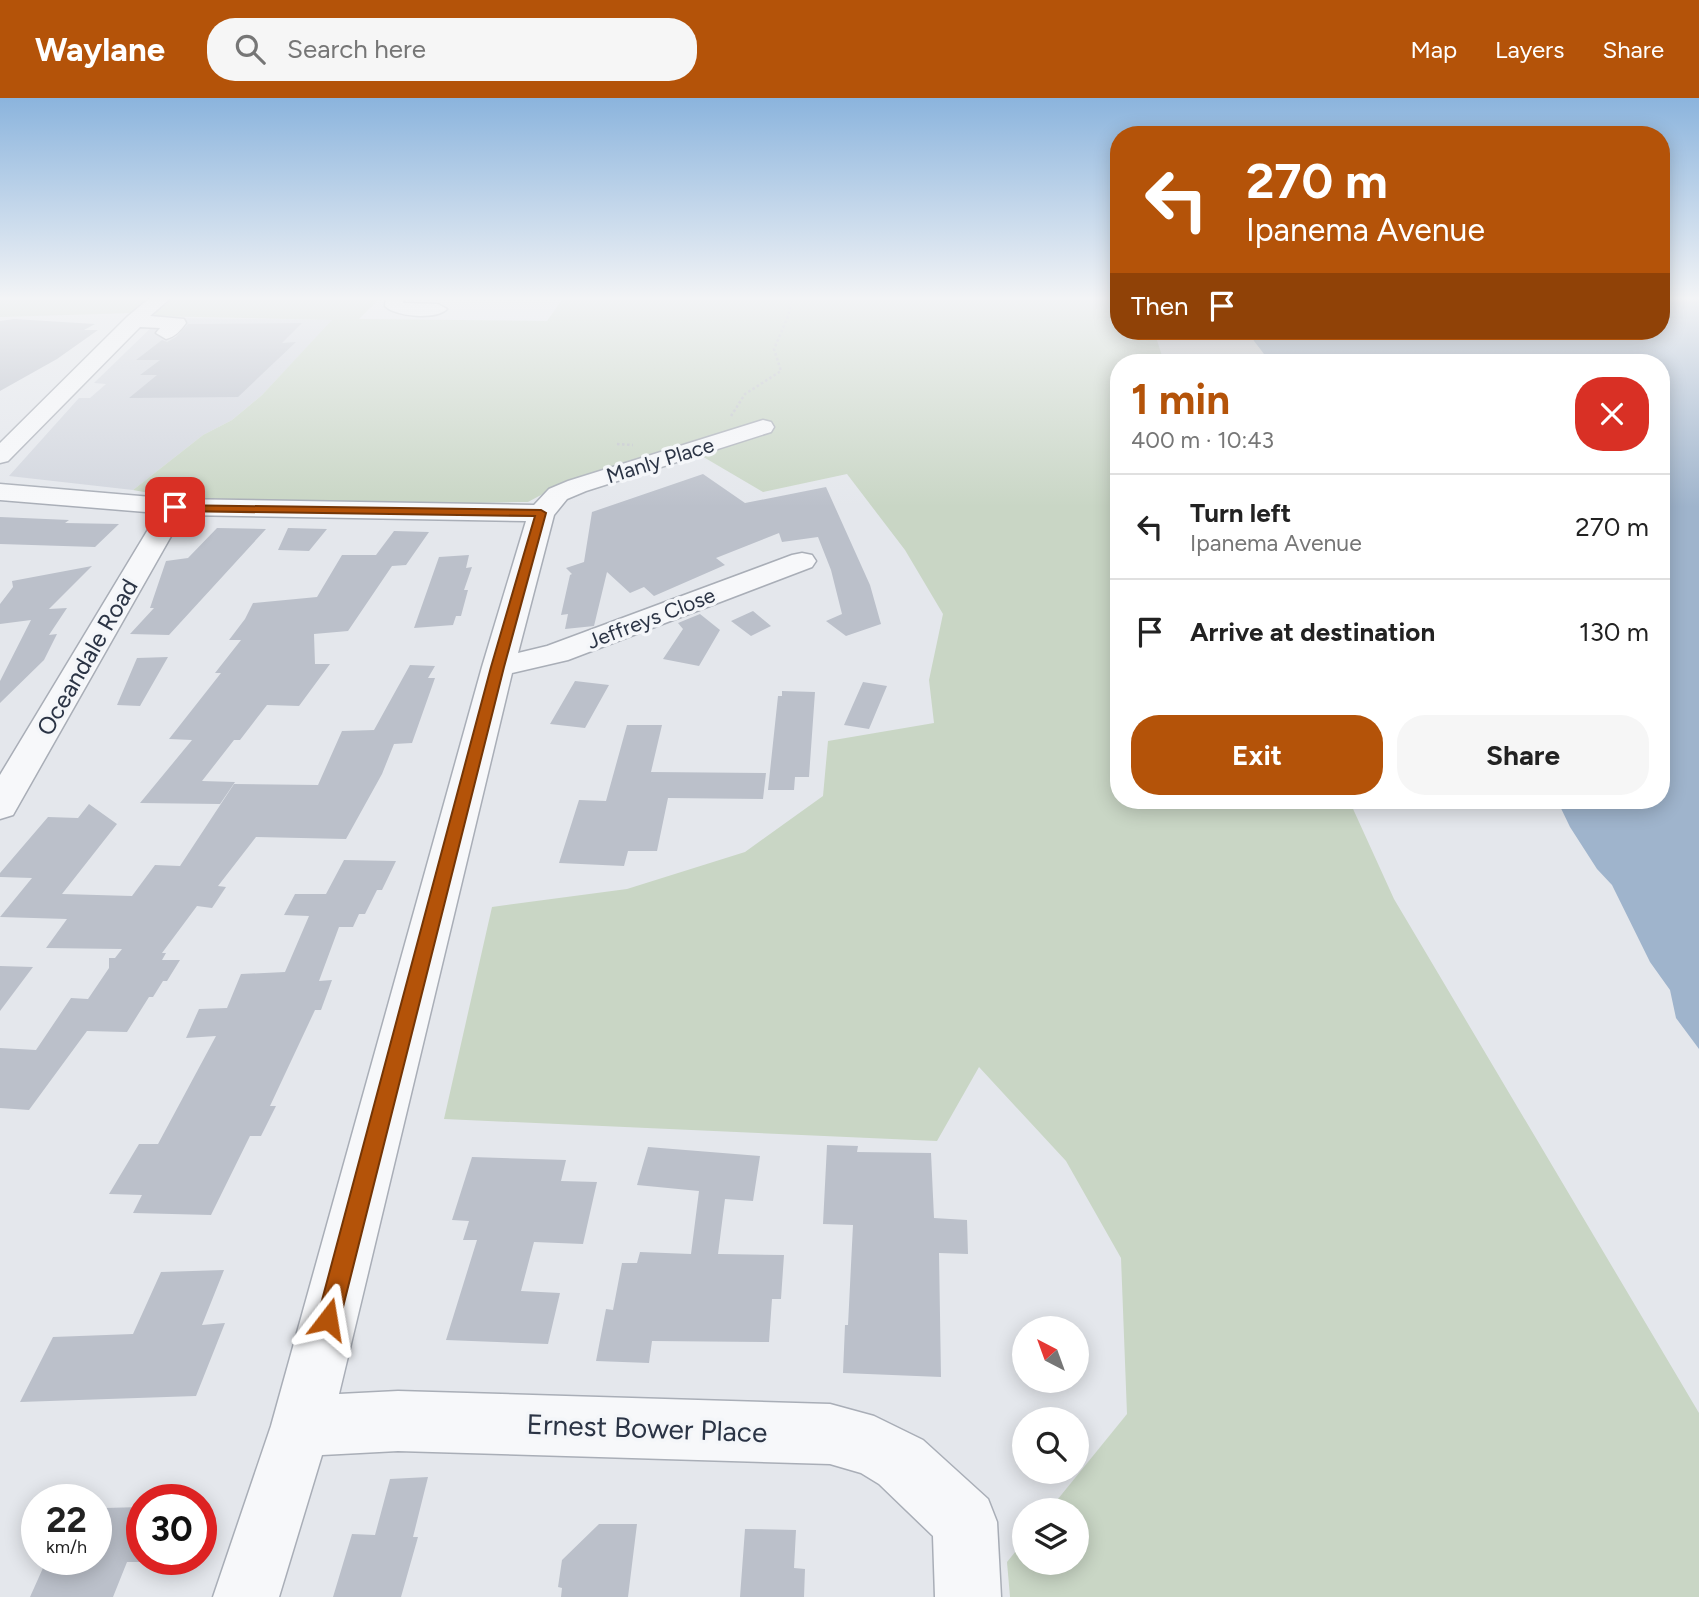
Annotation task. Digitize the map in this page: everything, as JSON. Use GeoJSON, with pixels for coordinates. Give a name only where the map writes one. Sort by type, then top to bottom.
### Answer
{"type":"FeatureCollection","features":[{"type":"Feature","properties":{"kind":"street"},"geometry":{"type":"LineString","coordinates":[[0,456],[88,367]]}},
{"type":"Feature","properties":{"kind":"street","name":"Manly Place"},"geometry":{"type":"LineString","coordinates":[[549,504],[630,468],[763,427]]}},
{"type":"Feature","properties":{"kind":"street"},"geometry":{"type":"LineString","coordinates":[[0,492],[175,507],[549,504],[498,667],[301,1426],[246,1597]]}},
{"type":"Feature","properties":{"kind":"street","name":"Oceandale Road"},"geometry":{"type":"LineString","coordinates":[[0,806],[175,507]]}},
{"type":"Feature","properties":{"kind":"street","name":"Jeffreys Close"},"geometry":{"type":"LineString","coordinates":[[498,667],[536,659],[583,644],[802,561]]}},
{"type":"Feature","properties":{"kind":"street","name":"Ernest Bower Place"},"geometry":{"type":"LineString","coordinates":[[301,1426],[398,1421],[830,1434],[874,1446],[901,1462],[965,1522],[968,1597]]}},
{"type":"Feature","properties":{"kind":"path"},"geometry":{"type":"LineString","coordinates":[[727,419],[735,413],[745,394],[781,371],[779,367]]}},
{"type":"Feature","properties":{"kind":"path"},"geometry":{"type":"LineString","coordinates":[[617,444],[641,446]]}},
{"type":"Feature","properties":{"kind":"shaded area"},"geometry":{"type":"Polygon","coordinates":[[[111,367],[289,367],[262,395],[232,420],[203,435],[133,490],[9,476],[79,398],[90,398],[106,384],[94,383],[111,367]]]}},
{"type":"Feature","properties":{"kind":"green space"},"geometry":{"type":"Polygon","coordinates":[[[288,367],[1110,367],[1110,809],[1353,809],[1394,899],[1699,1413],[1699,1597],[1010,1597],[1007,1562],[1012,1556],[1012,1575],[1089,1575],[1089,1498],[1059,1498],[1070,1484],[1089,1484],[1089,1461],[1127,1414],[1121,1258],[1066,1161],[979,1067],[937,1141],[444,1119],[492,907],[627,889],[745,852],[823,796],[828,741],[934,723],[929,680],[943,614],[905,550],[847,474],[763,492],[700,455],[720,438],[597,472],[528,502],[280,505],[133,490],[203,435],[232,420],[262,395],[288,367]]]}},
{"type":"Feature","properties":{"kind":"water"},"geometry":{"type":"Polygon","coordinates":[[[1670,367],[1699,367],[1699,1049],[1676,1018],[1670,990],[1650,962],[1612,885],[1597,869],[1561,809],[1670,809],[1670,367]]]}},
{"type":"Feature","properties":{"kind":"building"},"geometry":{"type":"Polygon","coordinates":[[[0,367],[43,367],[0,391],[0,367]]]}},
{"type":"Feature","properties":{"kind":"building"},"geometry":{"type":"Polygon","coordinates":[[[151,367],[270,367],[238,397],[129,398],[157,375],[140,375],[151,367]]]}},
{"type":"Feature","properties":{"kind":"building"},"geometry":{"type":"Polygon","coordinates":[[[703,474],[745,503],[826,487],[870,585],[881,624],[846,636],[826,621],[842,614],[831,570],[818,537],[782,542],[779,533],[716,558],[725,565],[654,596],[644,587],[630,593],[607,572],[594,626],[565,629],[568,614],[561,615],[572,574],[566,568],[584,562],[592,512],[703,474]]]}},
{"type":"Feature","properties":{"kind":"building"},"geometry":{"type":"Polygon","coordinates":[[[0,517],[69,520],[65,523],[119,524],[95,547],[0,544],[0,517]]]}},
{"type":"Feature","properties":{"kind":"building"},"geometry":{"type":"Polygon","coordinates":[[[217,528],[266,529],[169,635],[130,634],[154,608],[150,608],[166,561],[188,558],[217,528]]]}},
{"type":"Feature","properties":{"kind":"building"},"geometry":{"type":"Polygon","coordinates":[[[288,528],[327,529],[309,551],[278,550],[288,528]]]}},
{"type":"Feature","properties":{"kind":"building"},"geometry":{"type":"Polygon","coordinates":[[[394,531],[429,532],[406,565],[392,566],[348,631],[314,634],[315,664],[330,664],[299,706],[267,705],[240,740],[234,740],[202,781],[235,782],[220,804],[140,803],[192,740],[169,739],[221,673],[215,673],[241,640],[229,640],[253,603],[317,597],[342,555],[376,555],[394,531]]]}},
{"type":"Feature","properties":{"kind":"building"},"geometry":{"type":"Polygon","coordinates":[[[469,555],[466,568],[472,567],[464,590],[468,590],[461,616],[456,616],[453,625],[414,628],[439,557],[469,555]]]}},
{"type":"Feature","properties":{"kind":"building"},"geometry":{"type":"Polygon","coordinates":[[[92,566],[49,609],[67,608],[49,635],[57,634],[44,660],[0,703],[0,681],[31,620],[0,624],[0,604],[13,587],[12,581],[92,566]]]}},
{"type":"Feature","properties":{"kind":"building"},"geometry":{"type":"Polygon","coordinates":[[[753,611],[771,626],[751,636],[731,621],[753,611]]]}},
{"type":"Feature","properties":{"kind":"building"},"geometry":{"type":"Polygon","coordinates":[[[700,614],[720,630],[699,666],[663,659],[683,629],[678,623],[700,614]]]}},
{"type":"Feature","properties":{"kind":"building"},"geometry":{"type":"Polygon","coordinates":[[[168,657],[140,706],[117,705],[137,658],[168,657]]]}},
{"type":"Feature","properties":{"kind":"building"},"geometry":{"type":"Polygon","coordinates":[[[410,665],[435,666],[428,678],[435,678],[412,743],[394,744],[382,774],[346,839],[256,837],[218,886],[226,887],[212,908],[197,906],[162,953],[166,953],[162,960],[180,960],[167,981],[163,981],[153,997],[149,997],[127,1032],[87,1031],[29,1110],[0,1108],[0,1048],[36,1050],[71,998],[88,999],[109,968],[109,958],[115,958],[122,949],[46,948],[67,919],[0,917],[32,878],[0,877],[0,873],[48,817],[78,818],[89,804],[117,824],[62,894],[132,896],[155,865],[180,866],[234,784],[318,785],[342,731],[374,730],[410,665]]]}},
{"type":"Feature","properties":{"kind":"building"},"geometry":{"type":"Polygon","coordinates":[[[575,681],[609,685],[585,728],[550,724],[575,681]]]}},
{"type":"Feature","properties":{"kind":"building"},"geometry":{"type":"Polygon","coordinates":[[[863,682],[887,686],[869,729],[844,725],[863,682]]]}},
{"type":"Feature","properties":{"kind":"building"},"geometry":{"type":"Polygon","coordinates":[[[782,691],[815,692],[809,777],[795,777],[794,790],[768,790],[778,696],[782,696],[782,691]]]}},
{"type":"Feature","properties":{"kind":"building"},"geometry":{"type":"Polygon","coordinates":[[[627,725],[662,725],[651,772],[766,773],[763,799],[668,798],[657,851],[628,851],[624,866],[559,863],[579,800],[606,801],[627,725]]]}},
{"type":"Feature","properties":{"kind":"building"},"geometry":{"type":"Polygon","coordinates":[[[344,860],[396,861],[382,890],[377,890],[365,914],[359,914],[353,927],[339,927],[319,981],[332,980],[321,1010],[315,1010],[270,1106],[276,1106],[261,1136],[250,1136],[211,1215],[133,1213],[142,1195],[109,1194],[139,1144],[158,1144],[216,1036],[186,1038],[199,1009],[227,1008],[241,974],[285,972],[309,916],[284,915],[295,894],[326,894],[344,860]]]}},
{"type":"Feature","properties":{"kind":"building"},"geometry":{"type":"Polygon","coordinates":[[[0,966],[33,967],[0,1011],[0,966]]]}},
{"type":"Feature","properties":{"kind":"building"},"geometry":{"type":"Polygon","coordinates":[[[827,1145],[858,1146],[857,1152],[931,1153],[934,1218],[967,1220],[968,1254],[939,1253],[941,1377],[843,1373],[853,1225],[823,1224],[827,1145]]]}},
{"type":"Feature","properties":{"kind":"building"},"geometry":{"type":"Polygon","coordinates":[[[648,1147],[760,1156],[753,1201],[725,1199],[718,1254],[784,1255],[781,1299],[772,1299],[769,1342],[652,1341],[649,1363],[596,1361],[606,1309],[613,1310],[622,1263],[637,1263],[640,1252],[691,1254],[699,1191],[637,1185],[648,1147]]]}},
{"type":"Feature","properties":{"kind":"building"},"geometry":{"type":"Polygon","coordinates":[[[472,1157],[566,1160],[561,1181],[597,1182],[583,1244],[534,1242],[521,1291],[560,1293],[548,1344],[446,1340],[477,1240],[463,1240],[469,1221],[452,1220],[472,1157]]]}},
{"type":"Feature","properties":{"kind":"building"},"geometry":{"type":"Polygon","coordinates":[[[224,1270],[202,1325],[225,1323],[196,1396],[20,1402],[53,1337],[133,1334],[161,1272],[224,1270]]]}},
{"type":"Feature","properties":{"kind":"building"},"geometry":{"type":"Polygon","coordinates":[[[428,1477],[413,1537],[418,1537],[401,1597],[333,1597],[352,1534],[375,1535],[390,1479],[428,1477]]]}},
{"type":"Feature","properties":{"kind":"building"},"geometry":{"type":"Polygon","coordinates":[[[126,1507],[126,1564],[113,1597],[30,1597],[40,1575],[112,1575],[112,1508],[126,1507]]]}},
{"type":"Feature","properties":{"kind":"building"},"geometry":{"type":"Polygon","coordinates":[[[599,1524],[637,1524],[628,1597],[561,1597],[562,1588],[558,1587],[562,1560],[599,1524]]]}},
{"type":"Feature","properties":{"kind":"building"},"geometry":{"type":"Polygon","coordinates":[[[745,1529],[796,1530],[794,1568],[805,1569],[804,1597],[740,1597],[745,1529]]]}},
{"type":"Feature","properties":{"kind":"route"},"geometry":{"type":"LineString","coordinates":[[175,507],[541,513],[498,667],[328,1319]]}}]}
